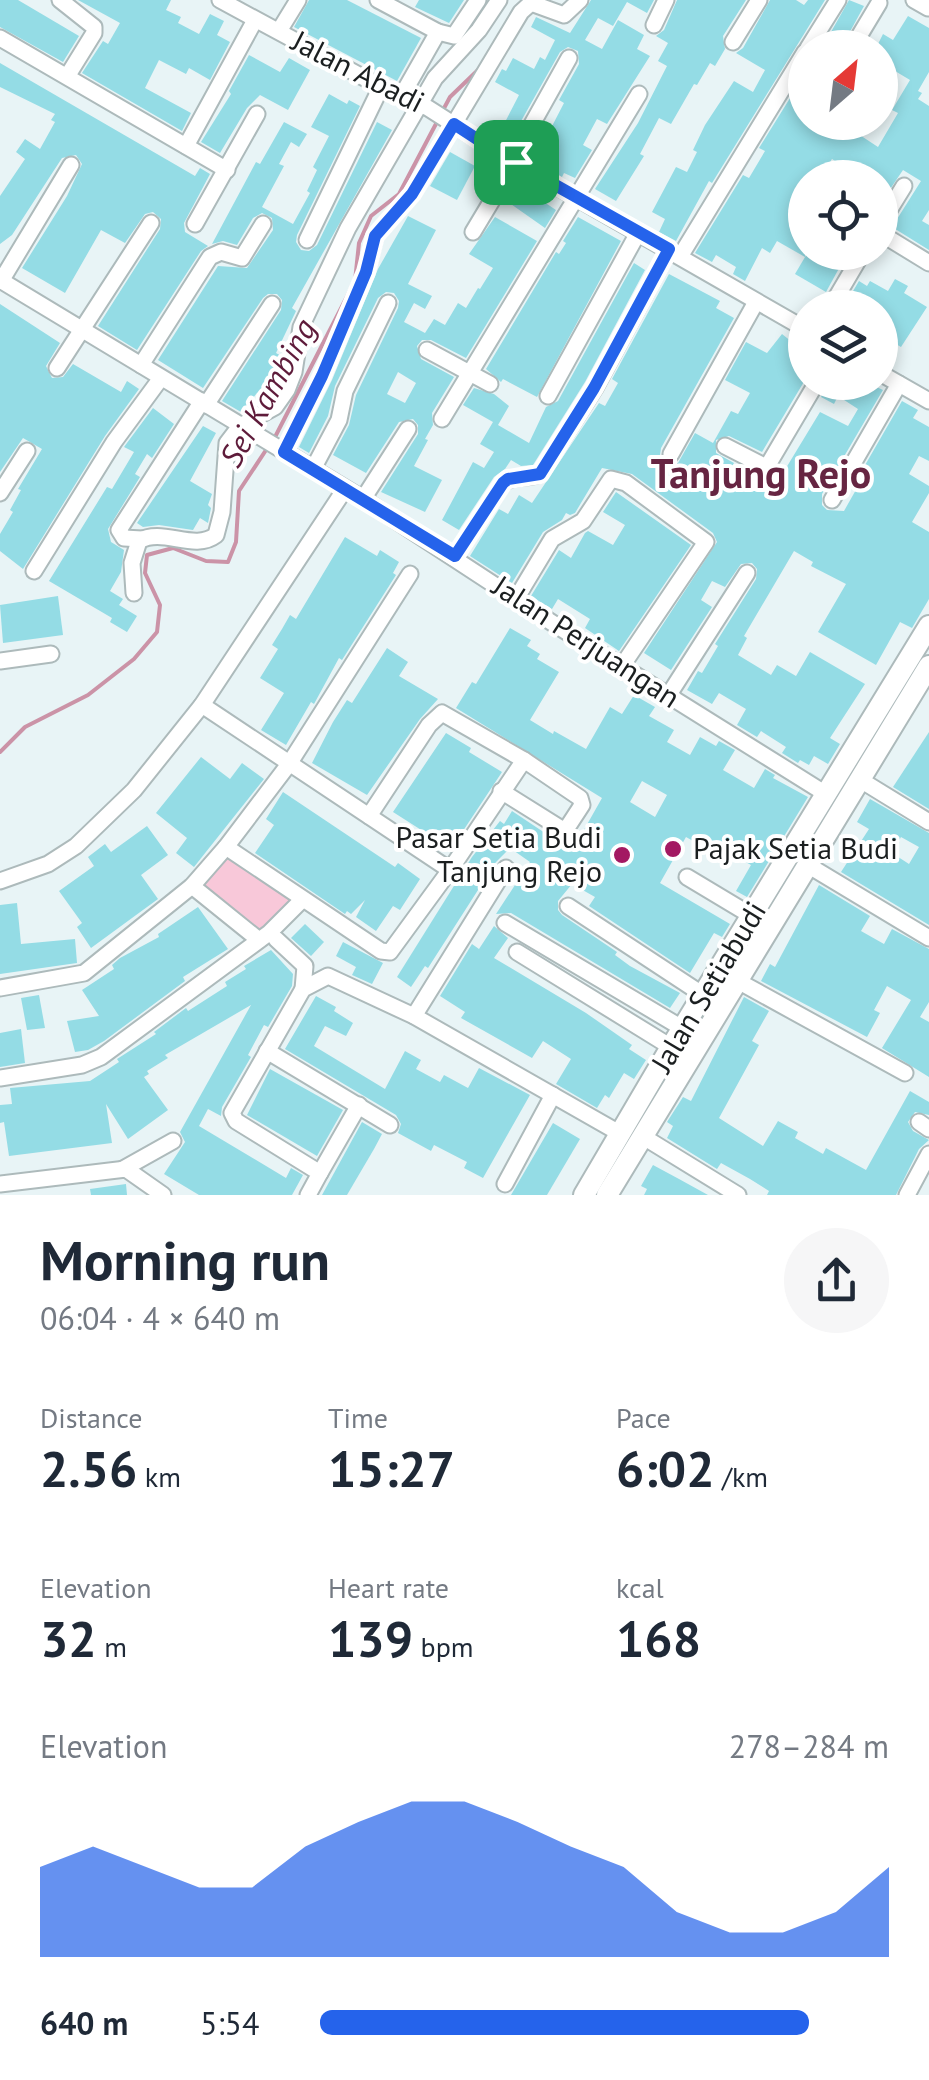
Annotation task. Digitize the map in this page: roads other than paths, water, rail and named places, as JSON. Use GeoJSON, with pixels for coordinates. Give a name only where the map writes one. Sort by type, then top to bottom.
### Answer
{"type":"FeatureCollection","features":[{"type":"Feature","properties":{"kind":"main road","name":"Jalan Setiabudi"},"geometry":{"type":"LineString","coordinates":[[584,1195],[632,1135],[712,1000],[752,916],[929,626]]}},
{"type":"Feature","properties":{"kind":"main road","name":"Jalan Setiabudi"},"geometry":{"type":"LineString","coordinates":[[607,1195],[677,1038],[736,980],[927,673]]}},
{"type":"Feature","properties":{"kind":"street"},"geometry":{"type":"LineString","coordinates":[[60,0],[94,27],[68,76]]}},
{"type":"Feature","properties":{"kind":"street","name":"Jalan Abadi"},"geometry":{"type":"LineString","coordinates":[[220,0],[424,106],[788,320]]}},
{"type":"Feature","properties":{"kind":"street"},"geometry":{"type":"LineString","coordinates":[[279,32],[298,0]]}},
{"type":"Feature","properties":{"kind":"street"},"geometry":{"type":"LineString","coordinates":[[388,2],[438,32],[454,36],[478,0]]}},
{"type":"Feature","properties":{"kind":"street"},"geometry":{"type":"LineString","coordinates":[[134,593],[133,551],[142,540],[154,535],[206,541],[213,538],[222,512],[225,449],[242,427],[270,411],[287,390],[294,372],[300,327],[348,228],[424,106],[435,78],[499,0]]}},
{"type":"Feature","properties":{"kind":"street"},"geometry":{"type":"LineString","coordinates":[[280,450],[322,376],[366,272],[375,236],[412,194],[451,122],[526,6],[536,4],[560,16],[580,0]]}},
{"type":"Feature","properties":{"kind":"street"},"geometry":{"type":"LineString","coordinates":[[654,25],[666,0]]}},
{"type":"Feature","properties":{"kind":"street"},"geometry":{"type":"LineString","coordinates":[[733,42],[760,0]]}},
{"type":"Feature","properties":{"kind":"street"},"geometry":{"type":"LineString","coordinates":[[819,30],[838,0]]}},
{"type":"Feature","properties":{"kind":"street"},"geometry":{"type":"LineString","coordinates":[[914,0],[928,8]]}},
{"type":"Feature","properties":{"kind":"street"},"geometry":{"type":"LineString","coordinates":[[862,30],[878,1]]}},
{"type":"Feature","properties":{"kind":"street"},"geometry":{"type":"LineString","coordinates":[[186,146],[255,20]]}},
{"type":"Feature","properties":{"kind":"street"},"geometry":{"type":"LineString","coordinates":[[401,97],[438,32]]}},
{"type":"Feature","properties":{"kind":"street"},"geometry":{"type":"LineString","coordinates":[[0,38],[227,170]]}},
{"type":"Feature","properties":{"kind":"street"},"geometry":{"type":"LineString","coordinates":[[473,232],[568,58]]}},
{"type":"Feature","properties":{"kind":"street"},"geometry":{"type":"LineString","coordinates":[[455,556],[503,483],[540,474],[675,252],[788,78]]}},
{"type":"Feature","properties":{"kind":"street"},"geometry":{"type":"LineString","coordinates":[[308,240],[381,87]]}},
{"type":"Feature","properties":{"kind":"street"},"geometry":{"type":"LineString","coordinates":[[442,419],[639,94]]}},
{"type":"Feature","properties":{"kind":"street"},"geometry":{"type":"LineString","coordinates":[[196,224],[258,114]]}},
{"type":"Feature","properties":{"kind":"street"},"geometry":{"type":"LineString","coordinates":[[0,280],[71,166]]}},
{"type":"Feature","properties":{"kind":"street"},"geometry":{"type":"LineString","coordinates":[[898,197],[904,186]]}},
{"type":"Feature","properties":{"kind":"street"},"geometry":{"type":"LineString","coordinates":[[58,368],[151,223]]}},
{"type":"Feature","properties":{"kind":"street"},"geometry":{"type":"LineString","coordinates":[[141,364],[213,254],[222,252],[242,258],[263,224]]}},
{"type":"Feature","properties":{"kind":"street"},"geometry":{"type":"LineString","coordinates":[[548,396],[638,234]]}},
{"type":"Feature","properties":{"kind":"street"},"geometry":{"type":"LineString","coordinates":[[898,242],[929,264]]}},
{"type":"Feature","properties":{"kind":"street","name":"Jalan Perjuangan"},"geometry":{"type":"LineString","coordinates":[[0,280],[363,498],[826,794]]}},
{"type":"Feature","properties":{"kind":"street"},"geometry":{"type":"LineString","coordinates":[[29,316],[38,302]]}},
{"type":"Feature","properties":{"kind":"street"},"geometry":{"type":"LineString","coordinates":[[313,469],[339,420],[345,392],[388,302]]}},
{"type":"Feature","properties":{"kind":"street"},"geometry":{"type":"LineString","coordinates":[[671,454],[756,302]]}},
{"type":"Feature","properties":{"kind":"street"},"geometry":{"type":"LineString","coordinates":[[142,540],[122,537],[119,530],[272,304]]}},
{"type":"Feature","properties":{"kind":"street"},"geometry":{"type":"LineString","coordinates":[[427,350],[490,384]]}},
{"type":"Feature","properties":{"kind":"street"},"geometry":{"type":"LineString","coordinates":[[34,572],[114,442],[161,378]]}},
{"type":"Feature","properties":{"kind":"street"},"geometry":{"type":"LineString","coordinates":[[832,500],[900,384],[929,400]]}},
{"type":"Feature","properties":{"kind":"street"},"geometry":{"type":"LineString","coordinates":[[726,446],[768,465],[806,400]]}},
{"type":"Feature","properties":{"kind":"street"},"geometry":{"type":"LineString","coordinates":[[363,498],[408,428]]}},
{"type":"Feature","properties":{"kind":"street"},"geometry":{"type":"LineString","coordinates":[[0,493],[27,451]]}},
{"type":"Feature","properties":{"kind":"street"},"geometry":{"type":"LineString","coordinates":[[517,597],[555,534],[582,520],[611,479],[626,483],[706,542],[622,666]]}},
{"type":"Feature","properties":{"kind":"street"},"geometry":{"type":"LineString","coordinates":[[0,881],[48,864],[90,834],[134,790],[202,705],[346,489]]}},
{"type":"Feature","properties":{"kind":"street"},"geometry":{"type":"LineString","coordinates":[[668,696],[747,573]]}},
{"type":"Feature","properties":{"kind":"street"},"geometry":{"type":"LineString","coordinates":[[0,988],[84,973],[192,886],[289,764],[410,574]]}},
{"type":"Feature","properties":{"kind":"street"},"geometry":{"type":"LineString","coordinates":[[0,662],[51,654]]}},
{"type":"Feature","properties":{"kind":"street"},"geometry":{"type":"LineString","coordinates":[[202,705],[450,870]]}},
{"type":"Feature","properties":{"kind":"street"},"geometry":{"type":"LineString","coordinates":[[369,816],[428,725],[442,712],[524,760],[582,801],[569,828],[559,830],[502,791]]}},
{"type":"Feature","properties":{"kind":"street"},"geometry":{"type":"LineString","coordinates":[[226,847],[301,901],[387,953],[450,870],[524,760]]}},
{"type":"Feature","properties":{"kind":"street"},"geometry":{"type":"LineString","coordinates":[[859,780],[929,822]]}},
{"type":"Feature","properties":{"kind":"street"},"geometry":{"type":"LineString","coordinates":[[806,864],[929,938]]}},
{"type":"Feature","properties":{"kind":"street"},"geometry":{"type":"LineString","coordinates":[[414,1016],[506,868]]}},
{"type":"Feature","properties":{"kind":"street"},"geometry":{"type":"LineString","coordinates":[[687,878],[752,916]]}},
{"type":"Feature","properties":{"kind":"street"},"geometry":{"type":"LineString","coordinates":[[192,886],[305,966],[414,1016],[738,1195]]}},
{"type":"Feature","properties":{"kind":"street"},"geometry":{"type":"LineString","coordinates":[[0,1078],[82,1065],[101,1057],[267,939],[301,901]]}},
{"type":"Feature","properties":{"kind":"street"},"geometry":{"type":"LineString","coordinates":[[568,906],[712,1000]]}},
{"type":"Feature","properties":{"kind":"street"},"geometry":{"type":"LineString","coordinates":[[505,923],[677,1038]]}},
{"type":"Feature","properties":{"kind":"street"},"geometry":{"type":"LineString","coordinates":[[517,952],[677,1038]]}},
{"type":"Feature","properties":{"kind":"street"},"geometry":{"type":"LineString","coordinates":[[305,966],[303,988],[232,1110],[232,1117],[320,1173]]}},
{"type":"Feature","properties":{"kind":"street"},"geometry":{"type":"LineString","coordinates":[[303,988],[328,976]]}},
{"type":"Feature","properties":{"kind":"street"},"geometry":{"type":"LineString","coordinates":[[736,980],[905,1073]]}},
{"type":"Feature","properties":{"kind":"street"},"geometry":{"type":"LineString","coordinates":[[267,1051],[390,1126]]}},
{"type":"Feature","properties":{"kind":"street"},"geometry":{"type":"LineString","coordinates":[[506,1184],[552,1094]]}},
{"type":"Feature","properties":{"kind":"street"},"geometry":{"type":"LineString","coordinates":[[308,1195],[358,1105]]}},
{"type":"Feature","properties":{"kind":"street"},"geometry":{"type":"LineString","coordinates":[[0,1184],[123,1169],[173,1141]]}},
{"type":"Feature","properties":{"kind":"street"},"geometry":{"type":"LineString","coordinates":[[907,1195],[929,1154]]}},
{"type":"Feature","properties":{"kind":"street"},"geometry":{"type":"LineString","coordinates":[[123,1169],[163,1195]]}},
{"type":"Feature","properties":{"kind":"waterway","name":"Sei Kambing"},"geometry":{"type":"LineString","coordinates":[[442,112],[450,97],[478,70]]}},
{"type":"Feature","properties":{"kind":"waterway","name":"Sei Kambing"},"geometry":{"type":"LineString","coordinates":[[274,439],[355,281],[359,243],[371,216],[399,194],[438,120]]}},
{"type":"Feature","properties":{"kind":"waterway","name":"Sei Kambing"},"geometry":{"type":"LineString","coordinates":[[0,752],[25,727],[88,695],[134,659],[157,632],[160,605],[145,573],[147,555],[173,548],[206,561],[228,562],[236,542],[239,491],[268,447]]}},
{"type":"Feature","properties":{"kind":"place","name":"Pajak Setia Budi"},"geometry":{"type":"Point","coordinates":[673,849]}},
{"type":"Feature","properties":{"kind":"place","name":"Pasar Setia Budi Tanjung Rejo"},"geometry":{"type":"Point","coordinates":[622,855]}},
{"type":"Feature","properties":{"kind":"district","name":"Tanjung Rejo"},"geometry":{"type":"Point","coordinates":[761,474]}}]}
